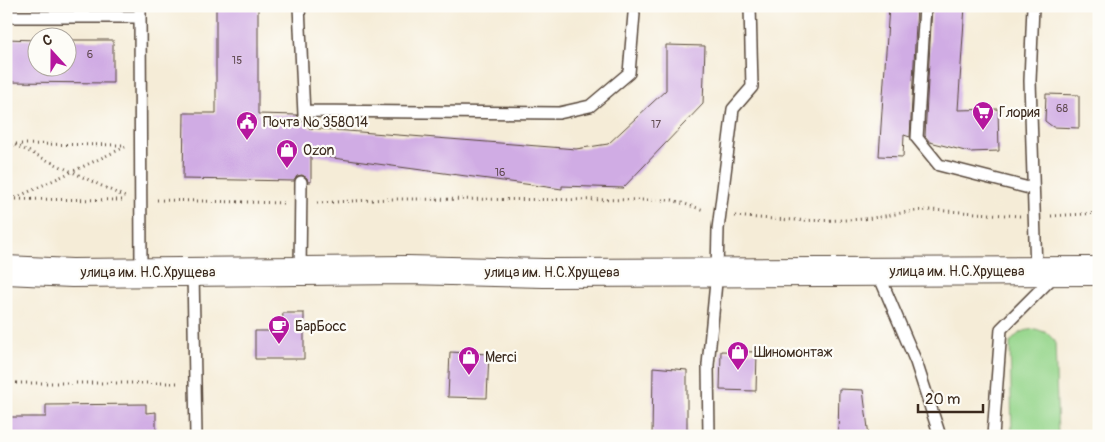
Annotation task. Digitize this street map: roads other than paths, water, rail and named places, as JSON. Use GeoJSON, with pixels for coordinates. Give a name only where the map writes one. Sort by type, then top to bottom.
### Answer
{"type":"FeatureCollection","features":[{"type":"Feature","properties":{"kind":"main road","name":"улица им. Н.С.Хрущева"},"geometry":{"type":"LineString","coordinates":[[6,270],[72,273],[407,270],[544,273],[1099,271]]}},
{"type":"Feature","properties":{"kind":"lane"},"geometry":{"type":"LineString","coordinates":[[299,6],[304,113],[559,113],[590,106],[630,73],[634,14]]}},
{"type":"Feature","properties":{"kind":"lane"},"geometry":{"type":"LineString","coordinates":[[709,436],[708,365],[720,215],[734,109],[752,88],[750,6]]}},
{"type":"Feature","properties":{"kind":"lane"},"geometry":{"type":"LineString","coordinates":[[925,6],[916,138],[939,165],[1033,189]]}},
{"type":"Feature","properties":{"kind":"lane"},"geometry":{"type":"LineString","coordinates":[[993,436],[1002,329],[1047,271],[1034,218],[1030,81],[1033,6]]}},
{"type":"Feature","properties":{"kind":"lane"},"geometry":{"type":"LineString","coordinates":[[6,17],[140,12],[141,272]]}},
{"type":"Feature","properties":{"kind":"lane"},"geometry":{"type":"LineString","coordinates":[[300,272],[302,182]]}},
{"type":"Feature","properties":{"kind":"lane"},"geometry":{"type":"LineString","coordinates":[[877,271],[916,362],[940,436]]}},
{"type":"Feature","properties":{"kind":"lane"},"geometry":{"type":"LineString","coordinates":[[193,272],[196,436]]}},
{"type":"Feature","properties":{"kind":"place","name":"Глория"},"geometry":{"type":"Point","coordinates":[983,131]}},
{"type":"Feature","properties":{"kind":"place","name":"Почта № 358014"},"geometry":{"type":"Point","coordinates":[247,141]}},
{"type":"Feature","properties":{"kind":"place","name":"Ozon"},"geometry":{"type":"Point","coordinates":[287,169]}},
{"type":"Feature","properties":{"kind":"place","name":"БарБосс"},"geometry":{"type":"Point","coordinates":[279,345]}},
{"type":"Feature","properties":{"kind":"place","name":"Шиномонтаж"},"geometry":{"type":"Point","coordinates":[738,371]}},
{"type":"Feature","properties":{"kind":"place","name":"Merci"},"geometry":{"type":"Point","coordinates":[469,376]}}]}
